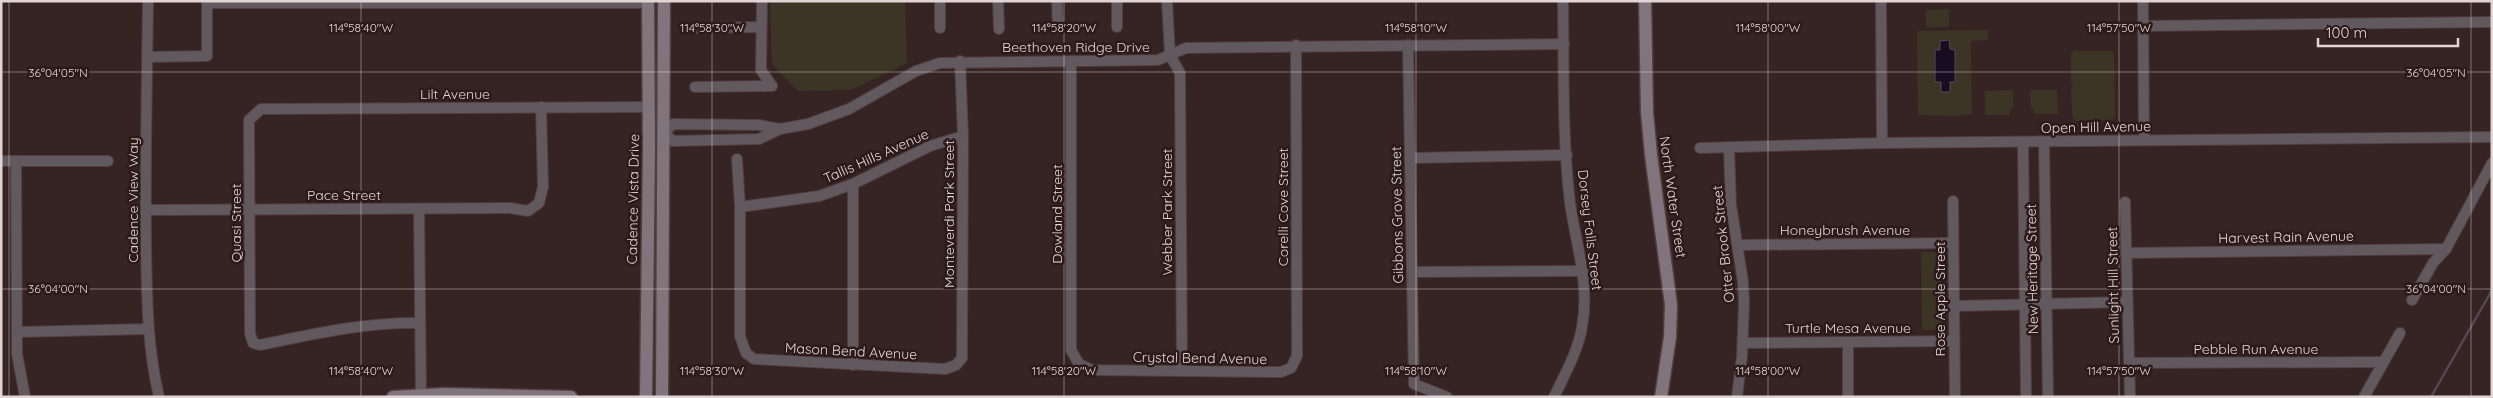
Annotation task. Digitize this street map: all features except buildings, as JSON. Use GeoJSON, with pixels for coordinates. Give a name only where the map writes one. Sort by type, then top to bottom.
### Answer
{"type":"FeatureCollection","features":[{"type":"Feature","properties":{"kind":"street","name":"Cadence View Way"},"geometry":{"type":"LineString","coordinates":[[148,1],[146,210],[148,329],[151,361],[159,397]]}},
{"type":"Feature","properties":{"kind":"street"},"geometry":{"type":"LineString","coordinates":[[662,397],[664,1]]}},
{"type":"Feature","properties":{"kind":"street"},"geometry":{"type":"LineString","coordinates":[[695,87],[772,86],[761,70],[762,1]]}},
{"type":"Feature","properties":{"kind":"street"},"geometry":{"type":"LineString","coordinates":[[940,1],[940,28]]}},
{"type":"Feature","properties":{"kind":"street"},"geometry":{"type":"LineString","coordinates":[[998,1],[999,29]]}},
{"type":"Feature","properties":{"kind":"street"},"geometry":{"type":"LineString","coordinates":[[1057,1],[1058,28]]}},
{"type":"Feature","properties":{"kind":"street"},"geometry":{"type":"LineString","coordinates":[[1117,1],[1117,27]]}},
{"type":"Feature","properties":{"kind":"street"},"geometry":{"type":"LineString","coordinates":[[1168,1],[1170,55]]}},
{"type":"Feature","properties":{"kind":"street","name":"Dorsey Falls Street"},"geometry":{"type":"LineString","coordinates":[[1554,397],[1577,349],[1585,306],[1583,271],[1570,203],[1563,1]]}},
{"type":"Feature","properties":{"kind":"street","name":"North Water Street"},"geometry":{"type":"LineString","coordinates":[[1645,1],[1651,155],[1667,262],[1671,305],[1670,337],[1661,397]]}},
{"type":"Feature","properties":{"kind":"street"},"geometry":{"type":"LineString","coordinates":[[1881,1],[1882,144]]}},
{"type":"Feature","properties":{"kind":"street"},"geometry":{"type":"LineString","coordinates":[[2142,1],[2144,140]]}},
{"type":"Feature","properties":{"kind":"street"},"geometry":{"type":"LineString","coordinates":[[147,57],[207,56],[207,2],[648,2]]}},
{"type":"Feature","properties":{"kind":"street","name":"Cadence Vista Drive"},"geometry":{"type":"LineString","coordinates":[[646,397],[649,149],[648,2]]}},
{"type":"Feature","properties":{"kind":"street"},"geometry":{"type":"LineString","coordinates":[[2143,26],[2492,22]]}},
{"type":"Feature","properties":{"kind":"street"},"geometry":{"type":"LineString","coordinates":[[695,28],[762,27]]}},
{"type":"Feature","properties":{"kind":"street","name":"Beethoven Ridge Drive"},"geometry":{"type":"LineString","coordinates":[[780,129],[759,125],[673,124],[664,133],[673,141],[759,139],[780,129],[808,124],[849,109],[916,71],[940,63],[960,61],[1158,60],[1186,48],[1296,45],[1564,44]]}},
{"type":"Feature","properties":{"kind":"street","name":"Corelli Cove Street"},"geometry":{"type":"LineString","coordinates":[[1291,368],[1297,356],[1296,45]]}},
{"type":"Feature","properties":{"kind":"street","name":"Gibbons Grove Street"},"geometry":{"type":"LineString","coordinates":[[1408,45],[1414,384],[1446,397]]}},
{"type":"Feature","properties":{"kind":"street","name":"Webber Park Street"},"geometry":{"type":"LineString","coordinates":[[1170,55],[1180,74],[1182,371]]}},
{"type":"Feature","properties":{"kind":"street","name":"Monteverdi Park Street"},"geometry":{"type":"LineString","coordinates":[[956,365],[962,358],[963,136],[960,61]]}},
{"type":"Feature","properties":{"kind":"street","name":"Dowland Street"},"geometry":{"type":"LineString","coordinates":[[1071,61],[1071,350],[1079,364]]}},
{"type":"Feature","properties":{"kind":"street"},"geometry":{"type":"LineString","coordinates":[[648,79],[655,117],[664,133]]}},
{"type":"Feature","properties":{"kind":"street","name":"Pace Street"},"geometry":{"type":"LineString","coordinates":[[146,210],[510,208],[528,211],[539,203],[543,187],[541,107]]}},
{"type":"Feature","properties":{"kind":"street","name":"Lilt Avenue"},"geometry":{"type":"LineString","coordinates":[[261,109],[649,107]]}},
{"type":"Feature","properties":{"kind":"street","name":"Quasi Street"},"geometry":{"type":"LineString","coordinates":[[261,109],[249,120],[250,333],[253,343],[260,345],[353,327],[391,322],[419,324]]}},
{"type":"Feature","properties":{"kind":"street"},"geometry":{"type":"LineString","coordinates":[[649,149],[664,133]]}},
{"type":"Feature","properties":{"kind":"street","name":"Tallis Hills Avenue"},"geometry":{"type":"LineString","coordinates":[[740,207],[819,196],[853,184],[930,146],[963,136]]}},
{"type":"Feature","properties":{"kind":"street","name":"Open Hill Avenue"},"geometry":{"type":"LineString","coordinates":[[1700,148],[2144,140],[2492,137]]}},
{"type":"Feature","properties":{"kind":"street","name":"New Heritage Street"},"geometry":{"type":"LineString","coordinates":[[2023,142],[2026,397]]}},
{"type":"Feature","properties":{"kind":"street","name":"New Heritage Street"},"geometry":{"type":"LineString","coordinates":[[2044,142],[2048,397]]}},
{"type":"Feature","properties":{"kind":"street","name":"Otter Brook Street"},"geometry":{"type":"LineString","coordinates":[[1729,148],[1730,192],[1743,282],[1743,343],[1736,397]]}},
{"type":"Feature","properties":{"kind":"street"},"geometry":{"type":"LineString","coordinates":[[1410,158],[1567,156]]}},
{"type":"Feature","properties":{"kind":"street"},"geometry":{"type":"LineString","coordinates":[[737,159],[740,207]]}},
{"type":"Feature","properties":{"kind":"street"},"geometry":{"type":"LineString","coordinates":[[1,161],[108,161]]}},
{"type":"Feature","properties":{"kind":"street"},"geometry":{"type":"LineString","coordinates":[[16,161],[17,354],[26,397]]}},
{"type":"Feature","properties":{"kind":"street"},"geometry":{"type":"LineString","coordinates":[[2412,300],[2433,263],[2446,249],[2492,163]]}},
{"type":"Feature","properties":{"kind":"street"},"geometry":{"type":"LineString","coordinates":[[853,184],[853,365]]}},
{"type":"Feature","properties":{"kind":"street","name":"Rose Apple Street"},"geometry":{"type":"LineString","coordinates":[[1953,201],[1955,397]]}},
{"type":"Feature","properties":{"kind":"street","name":"Sunlight Hill Street"},"geometry":{"type":"LineString","coordinates":[[2125,202],[2126,302],[2130,397]]}},
{"type":"Feature","properties":{"kind":"street","name":"Mason Bend Avenue"},"geometry":{"type":"LineString","coordinates":[[740,207],[740,336],[746,353],[754,359],[945,369],[956,365]]}},
{"type":"Feature","properties":{"kind":"street"},"geometry":{"type":"LineString","coordinates":[[419,209],[421,395]]}},
{"type":"Feature","properties":{"kind":"street","name":"Honeybrush Avenue"},"geometry":{"type":"LineString","coordinates":[[1738,245],[1952,243]]}},
{"type":"Feature","properties":{"kind":"street","name":"Harvest Rain Avenue"},"geometry":{"type":"LineString","coordinates":[[2126,253],[2446,249]]}},
{"type":"Feature","properties":{"kind":"street"},"geometry":{"type":"LineString","coordinates":[[647,269],[663,276]]}},
{"type":"Feature","properties":{"kind":"street"},"geometry":{"type":"LineString","coordinates":[[1412,272],[1583,271]]}},
{"type":"Feature","properties":{"kind":"street"},"geometry":{"type":"LineString","coordinates":[[1954,306],[2126,302]]}},
{"type":"Feature","properties":{"kind":"street"},"geometry":{"type":"LineString","coordinates":[[17,332],[148,329]]}},
{"type":"Feature","properties":{"kind":"street"},"geometry":{"type":"LineString","coordinates":[[2364,397],[2400,333]]}},
{"type":"Feature","properties":{"kind":"street","name":"Turtle Mesa Avenue"},"geometry":{"type":"LineString","coordinates":[[1743,343],[1954,341]]}},
{"type":"Feature","properties":{"kind":"street"},"geometry":{"type":"LineString","coordinates":[[1848,342],[1848,397]]}},
{"type":"Feature","properties":{"kind":"street","name":"Pebble Run Avenue"},"geometry":{"type":"LineString","coordinates":[[2129,363],[2383,362]]}},
{"type":"Feature","properties":{"kind":"street","name":"Crystal Bend Avenue"},"geometry":{"type":"LineString","coordinates":[[1079,364],[1092,370],[1281,372],[1291,368]]}},
{"type":"Feature","properties":{"kind":"street"},"geometry":{"type":"LineString","coordinates":[[393,397],[421,395],[571,397]]}},
{"type":"Feature","properties":{"kind":"shaded area"},"geometry":{"type":"Polygon","coordinates":[[[770,1],[905,1],[907,63],[851,90],[798,91],[772,64],[770,1]]]}},
{"type":"Feature","properties":{"kind":"shaded area"},"geometry":{"type":"Polygon","coordinates":[[[1949,9],[1949,27],[1926,27],[1926,10],[1949,9]]]}},
{"type":"Feature","properties":{"kind":"shaded area"},"geometry":{"type":"Polygon","coordinates":[[[1988,30],[1988,40],[1971,41],[1972,114],[1958,116],[1918,115],[1917,31],[1988,30]],[[1940,50],[1934,61],[1934,73],[1950,82],[1956,71],[1955,50],[1940,50]]]}},
{"type":"Feature","properties":{"kind":"shaded area"},"geometry":{"type":"Polygon","coordinates":[[[1949,40],[1950,49],[1955,50],[1955,82],[1950,82],[1950,92],[1941,92],[1941,82],[1935,82],[1935,50],[1940,50],[1940,41],[1949,40]]]}},
{"type":"Feature","properties":{"kind":"shaded area"},"geometry":{"type":"Polygon","coordinates":[[[2074,51],[2111,51],[2114,54],[2115,83],[2112,85],[2115,87],[2115,117],[2112,120],[2075,121],[2072,117],[2071,88],[2074,86],[2071,84],[2071,54],[2074,51]]]}},
{"type":"Feature","properties":{"kind":"shaded area"},"geometry":{"type":"Polygon","coordinates":[[[2013,90],[2013,109],[2010,109],[2010,115],[1985,115],[1985,91],[2013,90]]]}},
{"type":"Feature","properties":{"kind":"shaded area"},"geometry":{"type":"Polygon","coordinates":[[[2030,90],[2057,90],[2058,114],[2034,114],[2034,109],[2031,109],[2030,90]]]}},
{"type":"Feature","properties":{"kind":"shaded area"},"geometry":{"type":"Polygon","coordinates":[[[1921,252],[1938,252],[1942,257],[1943,326],[1939,330],[1922,330],[1921,252]]]}},
{"type":"Feature","properties":{"kind":"waterway"},"geometry":{"type":"LineString","coordinates":[[2431,397],[2492,290]]}}]}
